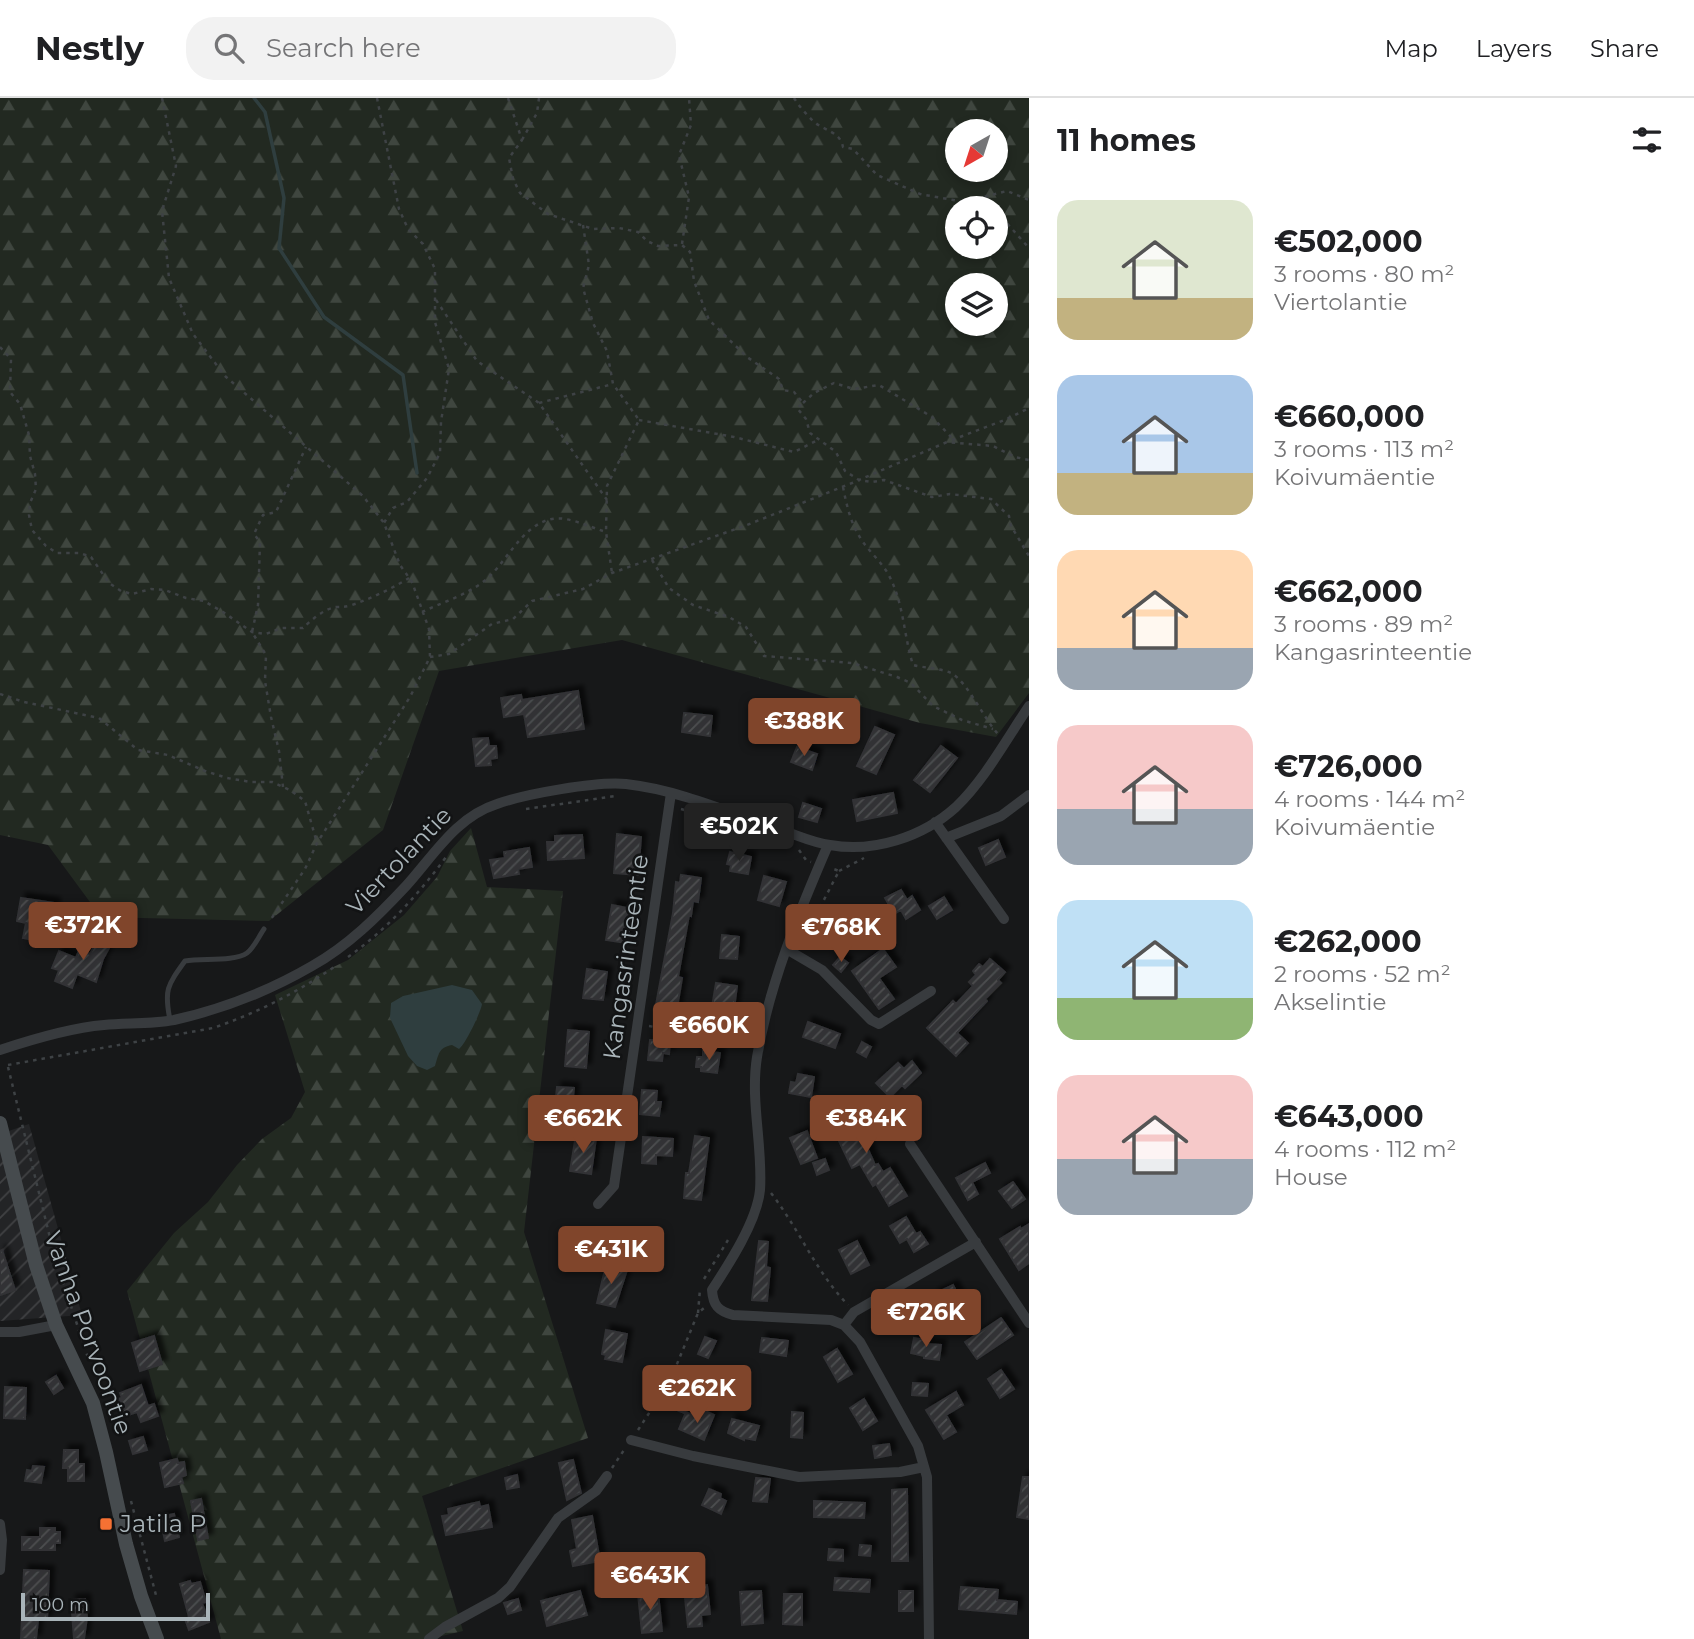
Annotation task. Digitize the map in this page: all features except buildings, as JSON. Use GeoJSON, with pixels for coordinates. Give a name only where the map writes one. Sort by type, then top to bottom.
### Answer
{"type":"FeatureCollection","features":[{"type":"Feature","properties":{"kind":"main road","name":"Vanha Porvoontie"},"geometry":{"type":"LineString","coordinates":[[0,1123],[36,1265],[56,1325],[93,1403],[126,1544],[157,1639]]}},
{"type":"Feature","properties":{"kind":"street","name":"Viertolantie"},"geometry":{"type":"LineString","coordinates":[[1,1050],[47,1036],[100,1025],[170,1021],[216,1010],[271,988],[354,938],[405,886],[455,828],[478,811],[511,800],[623,783],[671,793],[828,845],[861,848],[908,836],[955,808],[972,790],[1029,706]]}},
{"type":"Feature","properties":{"kind":"street","name":"Kangasrinteentie"},"geometry":{"type":"LineString","coordinates":[[598,1204],[614,1186],[671,793]]}},
{"type":"Feature","properties":{"kind":"street"},"geometry":{"type":"LineString","coordinates":[[947,838],[1001,816],[1029,795]]}},
{"type":"Feature","properties":{"kind":"street"},"geometry":{"type":"LineString","coordinates":[[935,822],[1004,919]]}},
{"type":"Feature","properties":{"kind":"street"},"geometry":{"type":"LineString","coordinates":[[828,845],[761,1031],[755,1092],[760,1191],[755,1211],[712,1290],[712,1302],[721,1312],[733,1315],[823,1319],[844,1325],[860,1342],[918,1446],[927,1477],[929,1639]]}},
{"type":"Feature","properties":{"kind":"street"},"geometry":{"type":"LineString","coordinates":[[788,950],[822,970],[879,1024],[931,991]]}},
{"type":"Feature","properties":{"kind":"street"},"geometry":{"type":"LineString","coordinates":[[910,1143],[1029,1324]]}},
{"type":"Feature","properties":{"kind":"street"},"geometry":{"type":"LineString","coordinates":[[844,1325],[854,1312],[976,1242]]}},
{"type":"Feature","properties":{"kind":"street"},"geometry":{"type":"LineString","coordinates":[[0,1332],[19,1332],[56,1325]]}},
{"type":"Feature","properties":{"kind":"street"},"geometry":{"type":"LineString","coordinates":[[631,1440],[693,1456],[799,1477],[900,1472],[924,1467]]}},
{"type":"Feature","properties":{"kind":"street"},"geometry":{"type":"LineString","coordinates":[[429,1639],[445,1627],[498,1598],[510,1587],[558,1518],[596,1491],[607,1476]]}},
{"type":"Feature","properties":{"kind":"street"},"geometry":{"type":"LineString","coordinates":[[0,1524],[0,1570]]}},
{"type":"Feature","properties":{"kind":"lane"},"geometry":{"type":"LineString","coordinates":[[170,1021],[166,997],[169,986],[185,961],[204,958],[232,959],[248,952],[264,929]]}},
{"type":"Feature","properties":{"kind":"path"},"geometry":{"type":"LineString","coordinates":[[162,98],[176,166],[162,211],[169,278],[193,334],[225,376],[363,496],[384,523],[429,629],[430,657],[395,723],[317,842],[305,869],[264,929]]}},
{"type":"Feature","properties":{"kind":"path"},"geometry":{"type":"LineString","coordinates":[[377,98],[400,209],[408,229],[423,244],[435,269],[435,322],[449,369],[441,422],[440,453],[427,478],[407,502],[393,508],[384,523]]}},
{"type":"Feature","properties":{"kind":"path"},"geometry":{"type":"LineString","coordinates":[[508,98],[522,140]]}},
{"type":"Feature","properties":{"kind":"path"},"geometry":{"type":"LineString","coordinates":[[538,98],[537,113],[509,158],[513,179],[520,193],[548,214],[593,229],[620,228],[638,232],[647,241],[658,246],[682,245],[690,252],[694,281],[709,320],[747,357],[779,379],[783,390],[794,392],[803,403]]}},
{"type":"Feature","properties":{"kind":"path"},"geometry":{"type":"LineString","coordinates":[[682,245],[689,197],[679,155],[691,124],[690,98]]}},
{"type":"Feature","properties":{"kind":"path"},"geometry":{"type":"LineString","coordinates":[[794,98],[812,120],[822,128],[833,131],[842,140],[843,147],[853,149],[877,175],[920,194],[945,199]]}},
{"type":"Feature","properties":{"kind":"path"},"geometry":{"type":"LineString","coordinates":[[986,196],[1007,191],[1029,200]]}},
{"type":"Feature","properties":{"kind":"path"},"geometry":{"type":"LineString","coordinates":[[1008,224],[1029,248]]}},
{"type":"Feature","properties":{"kind":"path"},"geometry":{"type":"LineString","coordinates":[[583,225],[589,265],[583,288],[593,323],[607,351],[613,384],[639,420],[734,437],[794,452],[818,440]]}},
{"type":"Feature","properties":{"kind":"path"},"geometry":{"type":"LineString","coordinates":[[435,299],[477,361],[539,403],[607,500]]}},
{"type":"Feature","properties":{"kind":"path"},"geometry":{"type":"LineString","coordinates":[[0,347],[11,359],[10,392],[20,404],[29,435],[36,489],[30,503],[32,530],[57,553],[80,553],[91,557],[109,583],[121,591],[132,594],[151,589],[165,590],[204,601],[251,632],[266,655],[265,681],[283,787]]}},
{"type":"Feature","properties":{"kind":"path"},"geometry":{"type":"LineString","coordinates":[[953,439],[932,417],[879,385],[854,388],[834,383],[814,393],[797,408],[806,419],[810,433],[836,452],[845,471],[859,480],[884,480],[932,497],[950,494],[991,499],[1009,516],[1011,526],[1029,556]]}},
{"type":"Feature","properties":{"kind":"path"},"geometry":{"type":"LineString","coordinates":[[539,403],[613,384]]}},
{"type":"Feature","properties":{"kind":"path"},"geometry":{"type":"LineString","coordinates":[[430,657],[449,654],[492,625],[513,619],[532,601],[583,589],[612,573],[859,480],[1029,408]]}},
{"type":"Feature","properties":{"kind":"path"},"geometry":{"type":"LineString","coordinates":[[612,573],[607,533],[607,486],[639,420]]}},
{"type":"Feature","properties":{"kind":"path"},"geometry":{"type":"LineString","coordinates":[[947,442],[993,446],[1015,457],[1029,460]]}},
{"type":"Feature","properties":{"kind":"path"},"geometry":{"type":"LineString","coordinates":[[251,632],[258,605],[260,542],[254,534],[263,515],[276,512],[306,446]]}},
{"type":"Feature","properties":{"kind":"path"},"geometry":{"type":"LineString","coordinates":[[843,486],[849,517],[863,542],[887,571],[903,609],[906,643],[913,665],[951,674],[970,694],[993,729],[1005,741]]}},
{"type":"Feature","properties":{"kind":"path"},"geometry":{"type":"LineString","coordinates":[[422,612],[464,595],[489,577],[522,537],[547,519],[565,519],[607,533]]}},
{"type":"Feature","properties":{"kind":"path"},"geometry":{"type":"LineString","coordinates":[[652,560],[669,588],[693,605],[729,617],[746,627],[764,656],[852,663],[897,677],[911,683],[933,706],[962,720],[993,729]]}},
{"type":"Feature","properties":{"kind":"path"},"geometry":{"type":"LineString","coordinates":[[251,632],[266,634],[281,628],[303,628],[314,618],[334,607],[343,608],[354,604],[409,578]]}},
{"type":"Feature","properties":{"kind":"path"},"geometry":{"type":"LineString","coordinates":[[0,694],[35,705],[99,718],[138,750],[168,755],[227,778],[272,782],[283,787],[305,801],[317,842]]}},
{"type":"Feature","properties":{"kind":"path"},"geometry":{"type":"LineString","coordinates":[[524,809],[621,795]]}},
{"type":"Feature","properties":{"kind":"path"},"geometry":{"type":"LineString","coordinates":[[669,805],[716,820]]}},
{"type":"Feature","properties":{"kind":"path"},"geometry":{"type":"LineString","coordinates":[[799,955],[805,936],[839,871],[806,860],[800,850]]}},
{"type":"Feature","properties":{"kind":"path"},"geometry":{"type":"LineString","coordinates":[[8,1065],[174,1036],[243,1018],[308,986],[352,954],[389,924],[446,857]]}},
{"type":"Feature","properties":{"kind":"path"},"geometry":{"type":"LineString","coordinates":[[636,1024],[683,1032],[722,1024],[761,1031]]}},
{"type":"Feature","properties":{"kind":"path"},"geometry":{"type":"LineString","coordinates":[[1,1050],[8,1065],[54,1254],[92,1370]]}},
{"type":"Feature","properties":{"kind":"path"},"geometry":{"type":"LineString","coordinates":[[760,1191],[770,1193],[785,1212],[822,1274],[854,1312]]}},
{"type":"Feature","properties":{"kind":"path"},"geometry":{"type":"LineString","coordinates":[[607,1476],[670,1381],[698,1313],[702,1283],[730,1236]]}},
{"type":"Feature","properties":{"kind":"path"},"geometry":{"type":"LineString","coordinates":[[698,1313],[712,1302]]}},
{"type":"Feature","properties":{"kind":"path"},"geometry":{"type":"LineString","coordinates":[[130,1494],[160,1608]]}},
{"type":"Feature","properties":{"kind":"shaded area"},"geometry":{"type":"Polygon","coordinates":[[[452,985],[472,990],[482,1004],[481,1008],[462,1046],[459,1049],[452,1045],[444,1048],[435,1066],[427,1070],[417,1066],[408,1056],[390,1018],[391,1003],[403,996],[452,985]]]}},
{"type":"Feature","properties":{"kind":"shaded area"},"geometry":{"type":"Polygon","coordinates":[[[29,1124],[82,1315],[0,1321],[0,1134],[29,1124]]]}},
{"type":"Feature","properties":{"kind":"green space"},"geometry":{"type":"Polygon","coordinates":[[[0,98],[1029,98],[1029,693],[996,737],[920,723],[622,640],[439,671],[383,830],[269,921],[101,917],[48,845],[0,835],[0,98]]]}},
{"type":"Feature","properties":{"kind":"green space"},"geometry":{"type":"Polygon","coordinates":[[[471,828],[487,887],[563,891],[524,1232],[588,1438],[422,1496],[463,1631],[429,1639],[221,1639],[127,1291],[174,1233],[208,1202],[237,1165],[262,1139],[291,1118],[305,1092],[275,995],[348,960],[404,915],[437,877],[450,851],[471,828]]]}},
{"type":"Feature","properties":{"kind":"waterway"},"geometry":{"type":"LineString","coordinates":[[254,98],[265,112],[284,198],[279,248],[324,317],[403,375],[417,473]]}},
{"type":"Feature","properties":{"kind":"place","name":"Jatila P"},"geometry":{"type":"Point","coordinates":[106,1524]}}]}
